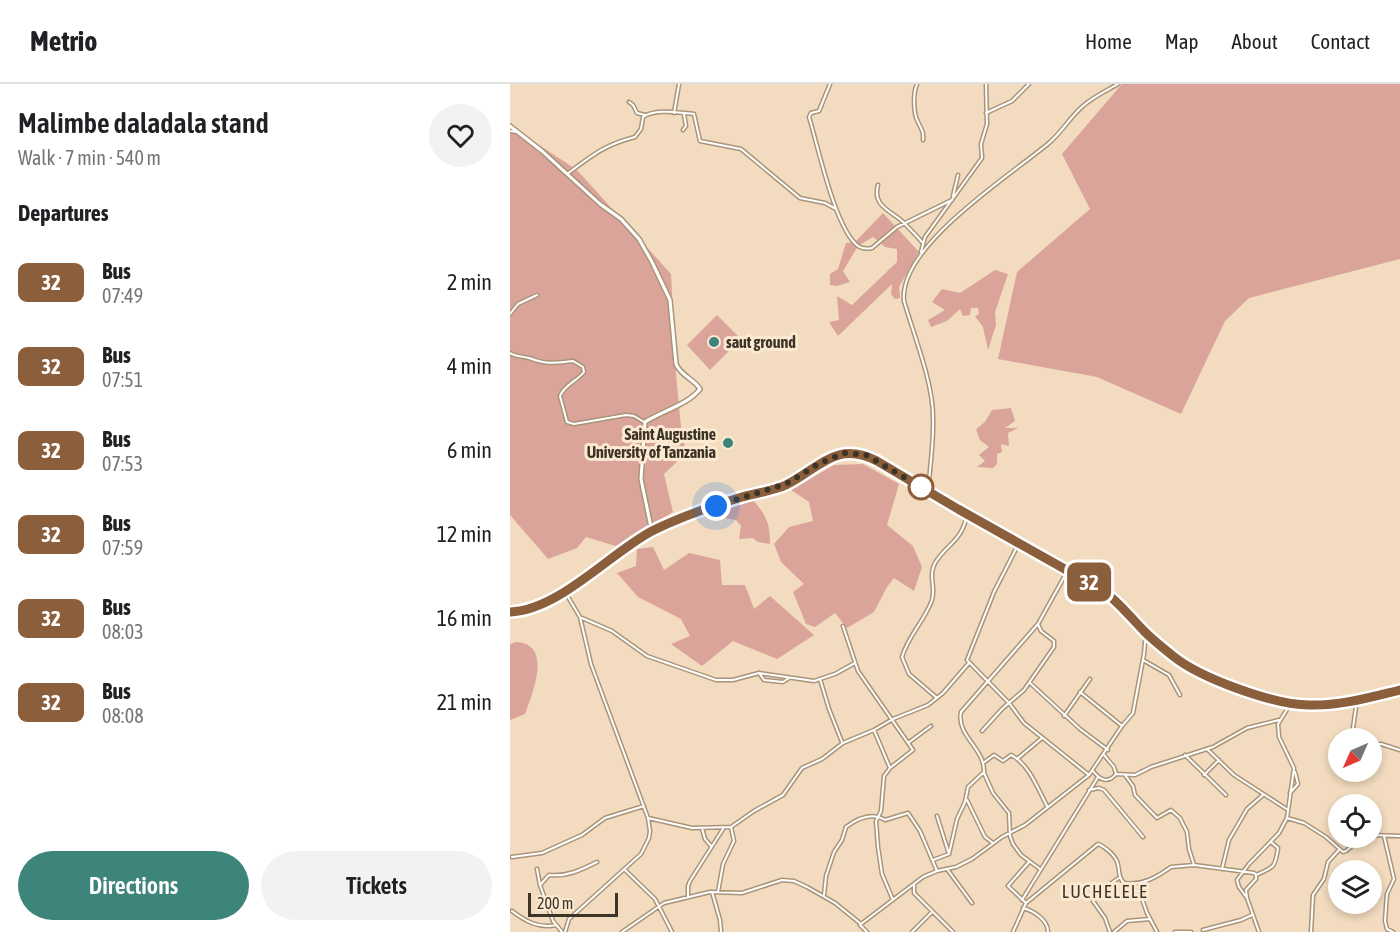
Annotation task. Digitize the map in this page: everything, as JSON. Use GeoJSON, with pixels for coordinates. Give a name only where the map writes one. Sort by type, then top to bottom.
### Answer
{"type":"FeatureCollection","features":[{"type":"Feature","properties":{"kind":"main road"},"geometry":{"type":"LineString","coordinates":[[510,612],[531,608],[564,591],[614,555],[681,518],[786,484],[820,463],[844,453],[866,455],[1108,594],[1146,633],[1198,673],[1268,698],[1290,703],[1317,705],[1357,700],[1400,690]]}},
{"type":"Feature","properties":{"kind":"street"},"geometry":{"type":"LineString","coordinates":[[674,113],[679,84]]}},
{"type":"Feature","properties":{"kind":"street"},"geometry":{"type":"LineString","coordinates":[[830,84],[819,111],[809,116],[836,209],[858,246],[872,248],[897,227],[952,199],[958,175]]}},
{"type":"Feature","properties":{"kind":"street"},"geometry":{"type":"LineString","coordinates":[[917,84],[914,95],[916,114],[923,130],[924,140]]}},
{"type":"Feature","properties":{"kind":"street"},"geometry":{"type":"LineString","coordinates":[[921,254],[922,242],[982,158],[980,147],[987,129],[986,84]]}},
{"type":"Feature","properties":{"kind":"street"},"geometry":{"type":"LineString","coordinates":[[986,113],[1012,101],[1029,84]]}},
{"type":"Feature","properties":{"kind":"street"},"geometry":{"type":"LineString","coordinates":[[928,491],[933,417],[931,395],[903,294],[908,279],[921,254],[972,202],[1050,142],[1084,104],[1118,84]]}},
{"type":"Feature","properties":{"kind":"street"},"geometry":{"type":"LineString","coordinates":[[629,102],[637,113],[645,115],[650,113],[694,114],[700,141],[741,149],[800,198],[825,203],[836,209]]}},
{"type":"Feature","properties":{"kind":"street"},"geometry":{"type":"LineString","coordinates":[[683,130],[686,126],[684,114]]}},
{"type":"Feature","properties":{"kind":"street"},"geometry":{"type":"LineString","coordinates":[[567,174],[600,150],[620,140],[635,137],[641,129],[645,115]]}},
{"type":"Feature","properties":{"kind":"street"},"geometry":{"type":"LineString","coordinates":[[510,126],[600,204],[621,219],[636,235],[670,300],[676,364],[679,371],[697,384],[700,389],[680,404],[645,422]]}},
{"type":"Feature","properties":{"kind":"street"},"geometry":{"type":"LineString","coordinates":[[510,131],[520,133]]}},
{"type":"Feature","properties":{"kind":"street"},"geometry":{"type":"LineString","coordinates":[[878,185],[877,196],[883,207],[905,224],[922,242]]}},
{"type":"Feature","properties":{"kind":"street"},"geometry":{"type":"LineString","coordinates":[[510,314],[518,304],[537,295]]}},
{"type":"Feature","properties":{"kind":"street"},"geometry":{"type":"LineString","coordinates":[[510,353],[541,363],[560,364],[573,361],[583,366],[584,372],[581,376],[564,389],[560,396],[567,422],[574,424],[626,415],[634,416],[645,422]]}},
{"type":"Feature","properties":{"kind":"street"},"geometry":{"type":"LineString","coordinates":[[645,422],[641,479],[652,532]]}},
{"type":"Feature","properties":{"kind":"street"},"geometry":{"type":"LineString","coordinates":[[937,698],[909,674],[902,657],[932,599],[931,577],[936,563],[963,532],[967,514]]}},
{"type":"Feature","properties":{"kind":"street"},"geometry":{"type":"LineString","coordinates":[[1019,543],[994,592],[967,658],[969,663],[1009,703],[1024,723],[1089,776]]}},
{"type":"Feature","properties":{"kind":"street"},"geometry":{"type":"LineString","coordinates":[[1040,869],[1016,849],[1010,832],[1009,813],[993,793],[984,772],[984,764],[966,735],[959,718],[963,707],[1038,624],[1068,570]]}},
{"type":"Feature","properties":{"kind":"street"},"geometry":{"type":"LineString","coordinates":[[537,869],[540,885],[556,925],[564,932],[570,919],[641,854],[650,831],[644,806],[591,664],[580,617],[564,591]]}},
{"type":"Feature","properties":{"kind":"street"},"geometry":{"type":"LineString","coordinates":[[580,617],[612,631],[647,656],[703,676],[725,681],[759,673],[807,681],[820,679],[855,663]]}},
{"type":"Feature","properties":{"kind":"street"},"geometry":{"type":"LineString","coordinates":[[982,731],[1030,683],[1055,643],[1041,631],[1038,624]]}},
{"type":"Feature","properties":{"kind":"street"},"geometry":{"type":"LineString","coordinates":[[843,626],[858,670],[893,719],[912,752],[890,768],[884,776],[876,827],[882,874],[893,900]]}},
{"type":"Feature","properties":{"kind":"street"},"geometry":{"type":"LineString","coordinates":[[860,925],[927,875],[972,859],[1010,832],[1025,825],[1089,776],[1135,708],[1146,633]]}},
{"type":"Feature","properties":{"kind":"street"},"geometry":{"type":"LineString","coordinates":[[1143,660],[1169,675],[1180,695]]}},
{"type":"Feature","properties":{"kind":"street"},"geometry":{"type":"LineString","coordinates":[[648,818],[684,828],[723,829],[731,827],[783,795],[799,771],[822,759],[843,742],[924,707],[937,698],[969,663]]}},
{"type":"Feature","properties":{"kind":"street"},"geometry":{"type":"LineString","coordinates":[[848,667],[858,670]]}},
{"type":"Feature","properties":{"kind":"street"},"geometry":{"type":"LineString","coordinates":[[759,673],[762,679],[783,682],[789,678]]}},
{"type":"Feature","properties":{"kind":"street"},"geometry":{"type":"LineString","coordinates":[[765,674],[772,680]]}},
{"type":"Feature","properties":{"kind":"street"},"geometry":{"type":"LineString","coordinates":[[820,679],[843,742]]}},
{"type":"Feature","properties":{"kind":"street"},"geometry":{"type":"LineString","coordinates":[[1064,716],[1090,679]]}},
{"type":"Feature","properties":{"kind":"street"},"geometry":{"type":"LineString","coordinates":[[1030,683],[1064,716],[1108,750]]}},
{"type":"Feature","properties":{"kind":"street"},"geometry":{"type":"LineString","coordinates":[[1080,692],[1122,726]]}},
{"type":"Feature","properties":{"kind":"street"},"geometry":{"type":"LineString","coordinates":[[1353,728],[1357,700]]}},
{"type":"Feature","properties":{"kind":"street"},"geometry":{"type":"LineString","coordinates":[[1247,898],[1236,884],[1242,872],[1279,833],[1287,819],[1290,793],[1298,784],[1294,768],[1279,737],[1280,720],[1290,703]]}},
{"type":"Feature","properties":{"kind":"street"},"geometry":{"type":"LineString","coordinates":[[1093,771],[1098,777],[1106,780],[1116,774],[1135,775],[1185,755],[1207,749],[1240,731],[1280,720]]}},
{"type":"Feature","properties":{"kind":"street"},"geometry":{"type":"LineString","coordinates":[[908,743],[931,726]]}},
{"type":"Feature","properties":{"kind":"street"},"geometry":{"type":"LineString","coordinates":[[874,730],[890,768]]}},
{"type":"Feature","properties":{"kind":"street"},"geometry":{"type":"LineString","coordinates":[[1017,759],[1042,738]]}},
{"type":"Feature","properties":{"kind":"street"},"geometry":{"type":"LineString","coordinates":[[1382,744],[1400,750]]}},
{"type":"Feature","properties":{"kind":"street"},"geometry":{"type":"LineString","coordinates":[[1207,749],[1234,775],[1287,810]]}},
{"type":"Feature","properties":{"kind":"street"},"geometry":{"type":"LineString","coordinates":[[984,764],[994,755],[1003,761],[1011,755],[1030,775],[1047,806]]}},
{"type":"Feature","properties":{"kind":"street"},"geometry":{"type":"LineString","coordinates":[[1104,755],[1114,767],[1116,774]]}},
{"type":"Feature","properties":{"kind":"street"},"geometry":{"type":"LineString","coordinates":[[1185,755],[1226,795]]}},
{"type":"Feature","properties":{"kind":"street"},"geometry":{"type":"LineString","coordinates":[[1204,775],[1219,760]]}},
{"type":"Feature","properties":{"kind":"street"},"geometry":{"type":"LineString","coordinates":[[949,854],[957,819],[968,787],[984,772]]}},
{"type":"Feature","properties":{"kind":"street"},"geometry":{"type":"LineString","coordinates":[[1125,776],[1133,786],[1135,795],[1157,818],[1171,810],[1180,818],[1189,836],[1189,849],[1194,865]]}},
{"type":"Feature","properties":{"kind":"street"},"geometry":{"type":"LineString","coordinates":[[1022,900],[1098,777]]}},
{"type":"Feature","properties":{"kind":"street"},"geometry":{"type":"LineString","coordinates":[[1089,790],[1095,788],[1104,790],[1143,837]]}},
{"type":"Feature","properties":{"kind":"street"},"geometry":{"type":"LineString","coordinates":[[1222,869],[1229,840],[1247,809],[1263,795]]}},
{"type":"Feature","properties":{"kind":"street"},"geometry":{"type":"LineString","coordinates":[[966,798],[986,837],[993,843]]}},
{"type":"Feature","properties":{"kind":"street"},"geometry":{"type":"LineString","coordinates":[[512,857],[542,853],[582,835],[605,818],[644,806]]}},
{"type":"Feature","properties":{"kind":"street"},"geometry":{"type":"LineString","coordinates":[[824,896],[826,876],[846,826],[864,816],[879,816],[888,820],[908,813],[920,831],[937,871]]}},
{"type":"Feature","properties":{"kind":"street"},"geometry":{"type":"LineString","coordinates":[[937,816],[949,854]]}},
{"type":"Feature","properties":{"kind":"street"},"geometry":{"type":"LineString","coordinates":[[1287,819],[1299,821],[1326,837],[1339,850],[1346,851],[1350,848]]}},
{"type":"Feature","properties":{"kind":"street"},"geometry":{"type":"LineString","coordinates":[[718,892],[723,864],[734,841],[731,827]]}},
{"type":"Feature","properties":{"kind":"street"},"geometry":{"type":"LineString","coordinates":[[702,828],[705,840],[711,846]]}},
{"type":"Feature","properties":{"kind":"street"},"geometry":{"type":"LineString","coordinates":[[688,897],[688,886],[723,829]]}},
{"type":"Feature","properties":{"kind":"street"},"geometry":{"type":"LineString","coordinates":[[1393,932],[1385,925],[1387,894],[1395,879],[1384,836],[1400,836]]}},
{"type":"Feature","properties":{"kind":"street"},"geometry":{"type":"LineString","coordinates":[[1386,843],[1392,836]]}},
{"type":"Feature","properties":{"kind":"street"},"geometry":{"type":"LineString","coordinates":[[1127,884],[1146,881],[1162,875],[1171,867],[1194,865],[1256,875],[1274,866],[1278,848],[1270,842]]}},
{"type":"Feature","properties":{"kind":"street"},"geometry":{"type":"LineString","coordinates":[[1013,932],[1026,903],[1098,844],[1102,845],[1118,862],[1121,881],[1140,893],[1157,932]]}},
{"type":"Feature","properties":{"kind":"street"},"geometry":{"type":"LineString","coordinates":[[1311,932],[1313,893],[1324,879],[1328,862],[1339,850]]}},
{"type":"Feature","properties":{"kind":"street"},"geometry":{"type":"LineString","coordinates":[[933,860],[949,854]]}},
{"type":"Feature","properties":{"kind":"street"},"geometry":{"type":"LineString","coordinates":[[540,885],[549,875],[570,874],[597,862]]}},
{"type":"Feature","properties":{"kind":"street"},"geometry":{"type":"LineString","coordinates":[[1026,903],[1008,886],[1029,862]]}},
{"type":"Feature","properties":{"kind":"street"},"geometry":{"type":"LineString","coordinates":[[947,869],[972,903]]}},
{"type":"Feature","properties":{"kind":"street"},"geometry":{"type":"LineString","coordinates":[[625,870],[655,899],[672,932]]}},
{"type":"Feature","properties":{"kind":"street"},"geometry":{"type":"LineString","coordinates":[[1256,875],[1256,879],[1246,890],[1259,932]]}},
{"type":"Feature","properties":{"kind":"street"},"geometry":{"type":"LineString","coordinates":[[1110,932],[1093,902],[1104,888],[1119,878]]}},
{"type":"Feature","properties":{"kind":"street"},"geometry":{"type":"LineString","coordinates":[[622,932],[639,922],[658,905],[712,892],[742,893],[771,883],[789,880],[799,882],[835,903],[867,932]]}},
{"type":"Feature","properties":{"kind":"street"},"geometry":{"type":"LineString","coordinates":[[914,884],[913,892],[953,932]]}},
{"type":"Feature","properties":{"kind":"street"},"geometry":{"type":"LineString","coordinates":[[712,892],[721,932]]}},
{"type":"Feature","properties":{"kind":"street"},"geometry":{"type":"LineString","coordinates":[[1023,908],[1034,912],[1047,924],[1048,932]]}},
{"type":"Feature","properties":{"kind":"street"},"geometry":{"type":"LineString","coordinates":[[512,911],[528,922],[548,926],[556,925]]}},
{"type":"Feature","properties":{"kind":"street"},"geometry":{"type":"LineString","coordinates":[[912,932],[932,912]]}},
{"type":"Feature","properties":{"kind":"street"},"geometry":{"type":"LineString","coordinates":[[1203,930],[1239,921],[1252,915]]}},
{"type":"Feature","properties":{"kind":"street"},"geometry":{"type":"LineString","coordinates":[[1114,932],[1127,921],[1150,919]]}},
{"type":"Feature","properties":{"kind":"street"},"geometry":{"type":"LineString","coordinates":[[1175,932],[1191,932]]}},
{"type":"Feature","properties":{"kind":"shaded area"},"geometry":{"type":"Polygon","coordinates":[[[1122,84],[1400,84],[1400,259],[1249,298],[1225,321],[1181,414],[1097,377],[998,359],[1017,272],[1090,209],[1062,154],[1122,84]]]}},
{"type":"Feature","properties":{"kind":"shaded area"},"geometry":{"type":"Polygon","coordinates":[[[510,126],[577,170],[671,274],[676,375],[686,453],[664,474],[673,512],[616,546],[586,537],[577,548],[548,559],[510,515],[510,126]]]}},
{"type":"Feature","properties":{"kind":"shaded area"},"geometry":{"type":"Polygon","coordinates":[[[883,213],[919,252],[899,287],[900,298],[895,299],[891,294],[892,284],[838,336],[829,322],[839,320],[837,296],[852,305],[897,262],[897,249],[885,247],[873,237],[858,246],[843,271],[850,282],[837,286],[830,285],[830,274],[838,269],[846,243],[855,242],[883,213]]]}},
{"type":"Feature","properties":{"kind":"shaded area"},"geometry":{"type":"Polygon","coordinates":[[[995,270],[1008,274],[995,312],[996,325],[988,350],[983,327],[975,316],[979,314],[978,308],[971,308],[970,315],[963,316],[960,309],[947,321],[931,327],[928,320],[945,310],[932,302],[942,289],[960,293],[995,270]]]}},
{"type":"Feature","properties":{"kind":"shaded area","name":"saut ground"},"geometry":{"type":"Polygon","coordinates":[[[717,315],[741,339],[710,370],[687,345],[717,315]]]}},
{"type":"Feature","properties":{"kind":"shaded area"},"geometry":{"type":"Polygon","coordinates":[[[1011,408],[1015,421],[1005,428],[1018,428],[1008,433],[1009,446],[1001,444],[1002,452],[997,454],[997,464],[993,468],[977,467],[985,461],[979,455],[989,447],[980,440],[976,429],[985,422],[992,410],[1011,408]]]}},
{"type":"Feature","properties":{"kind":"shaded area"},"geometry":{"type":"Polygon","coordinates":[[[863,464],[899,484],[887,525],[913,546],[922,567],[914,591],[894,578],[874,612],[847,628],[835,613],[815,627],[806,624],[793,592],[804,584],[781,562],[774,544],[789,527],[813,521],[809,502],[791,490],[834,465],[863,464]]]}},
{"type":"Feature","properties":{"kind":"shaded area"},"geometry":{"type":"Polygon","coordinates":[[[758,498],[754,501],[767,521],[770,544],[758,542],[753,538],[739,539],[741,526],[736,520],[720,517],[720,510],[758,498]]]}},
{"type":"Feature","properties":{"kind":"shaded area"},"geometry":{"type":"Polygon","coordinates":[[[653,547],[664,570],[689,553],[720,560],[722,585],[745,585],[754,609],[770,596],[814,635],[777,659],[733,641],[702,666],[671,644],[690,636],[681,619],[638,597],[617,573],[636,566],[637,549],[653,547]]]}},
{"type":"Feature","properties":{"kind":"shaded area"},"geometry":{"type":"Polygon","coordinates":[[[516,642],[527,645],[534,651],[537,670],[525,714],[510,720],[510,644],[516,642]]]}},
{"type":"Feature","properties":{"kind":"bus line","name":"32"},"geometry":{"type":"LineString","coordinates":[[510,612],[524,610],[549,600],[614,555],[664,525],[786,484],[832,457],[844,453],[860,453],[1102,590],[1173,656],[1206,676],[1268,698],[1300,705],[1343,702],[1400,690]]}},
{"type":"Feature","properties":{"kind":"place","name":"saut ground"},"geometry":{"type":"Point","coordinates":[714,342]}},
{"type":"Feature","properties":{"kind":"place","name":"Saint Augustine University of Tanzania"},"geometry":{"type":"Point","coordinates":[728,443]}},
{"type":"Feature","properties":{"kind":"district","name":"LUCHELELE"},"geometry":{"type":"Point","coordinates":[1105,891]}},
{"type":"Feature","properties":{"kind":"route"},"geometry":{"type":"LineString","coordinates":[[716,506],[786,484],[820,463],[844,453],[866,455],[928,491],[921,487]]}}]}
